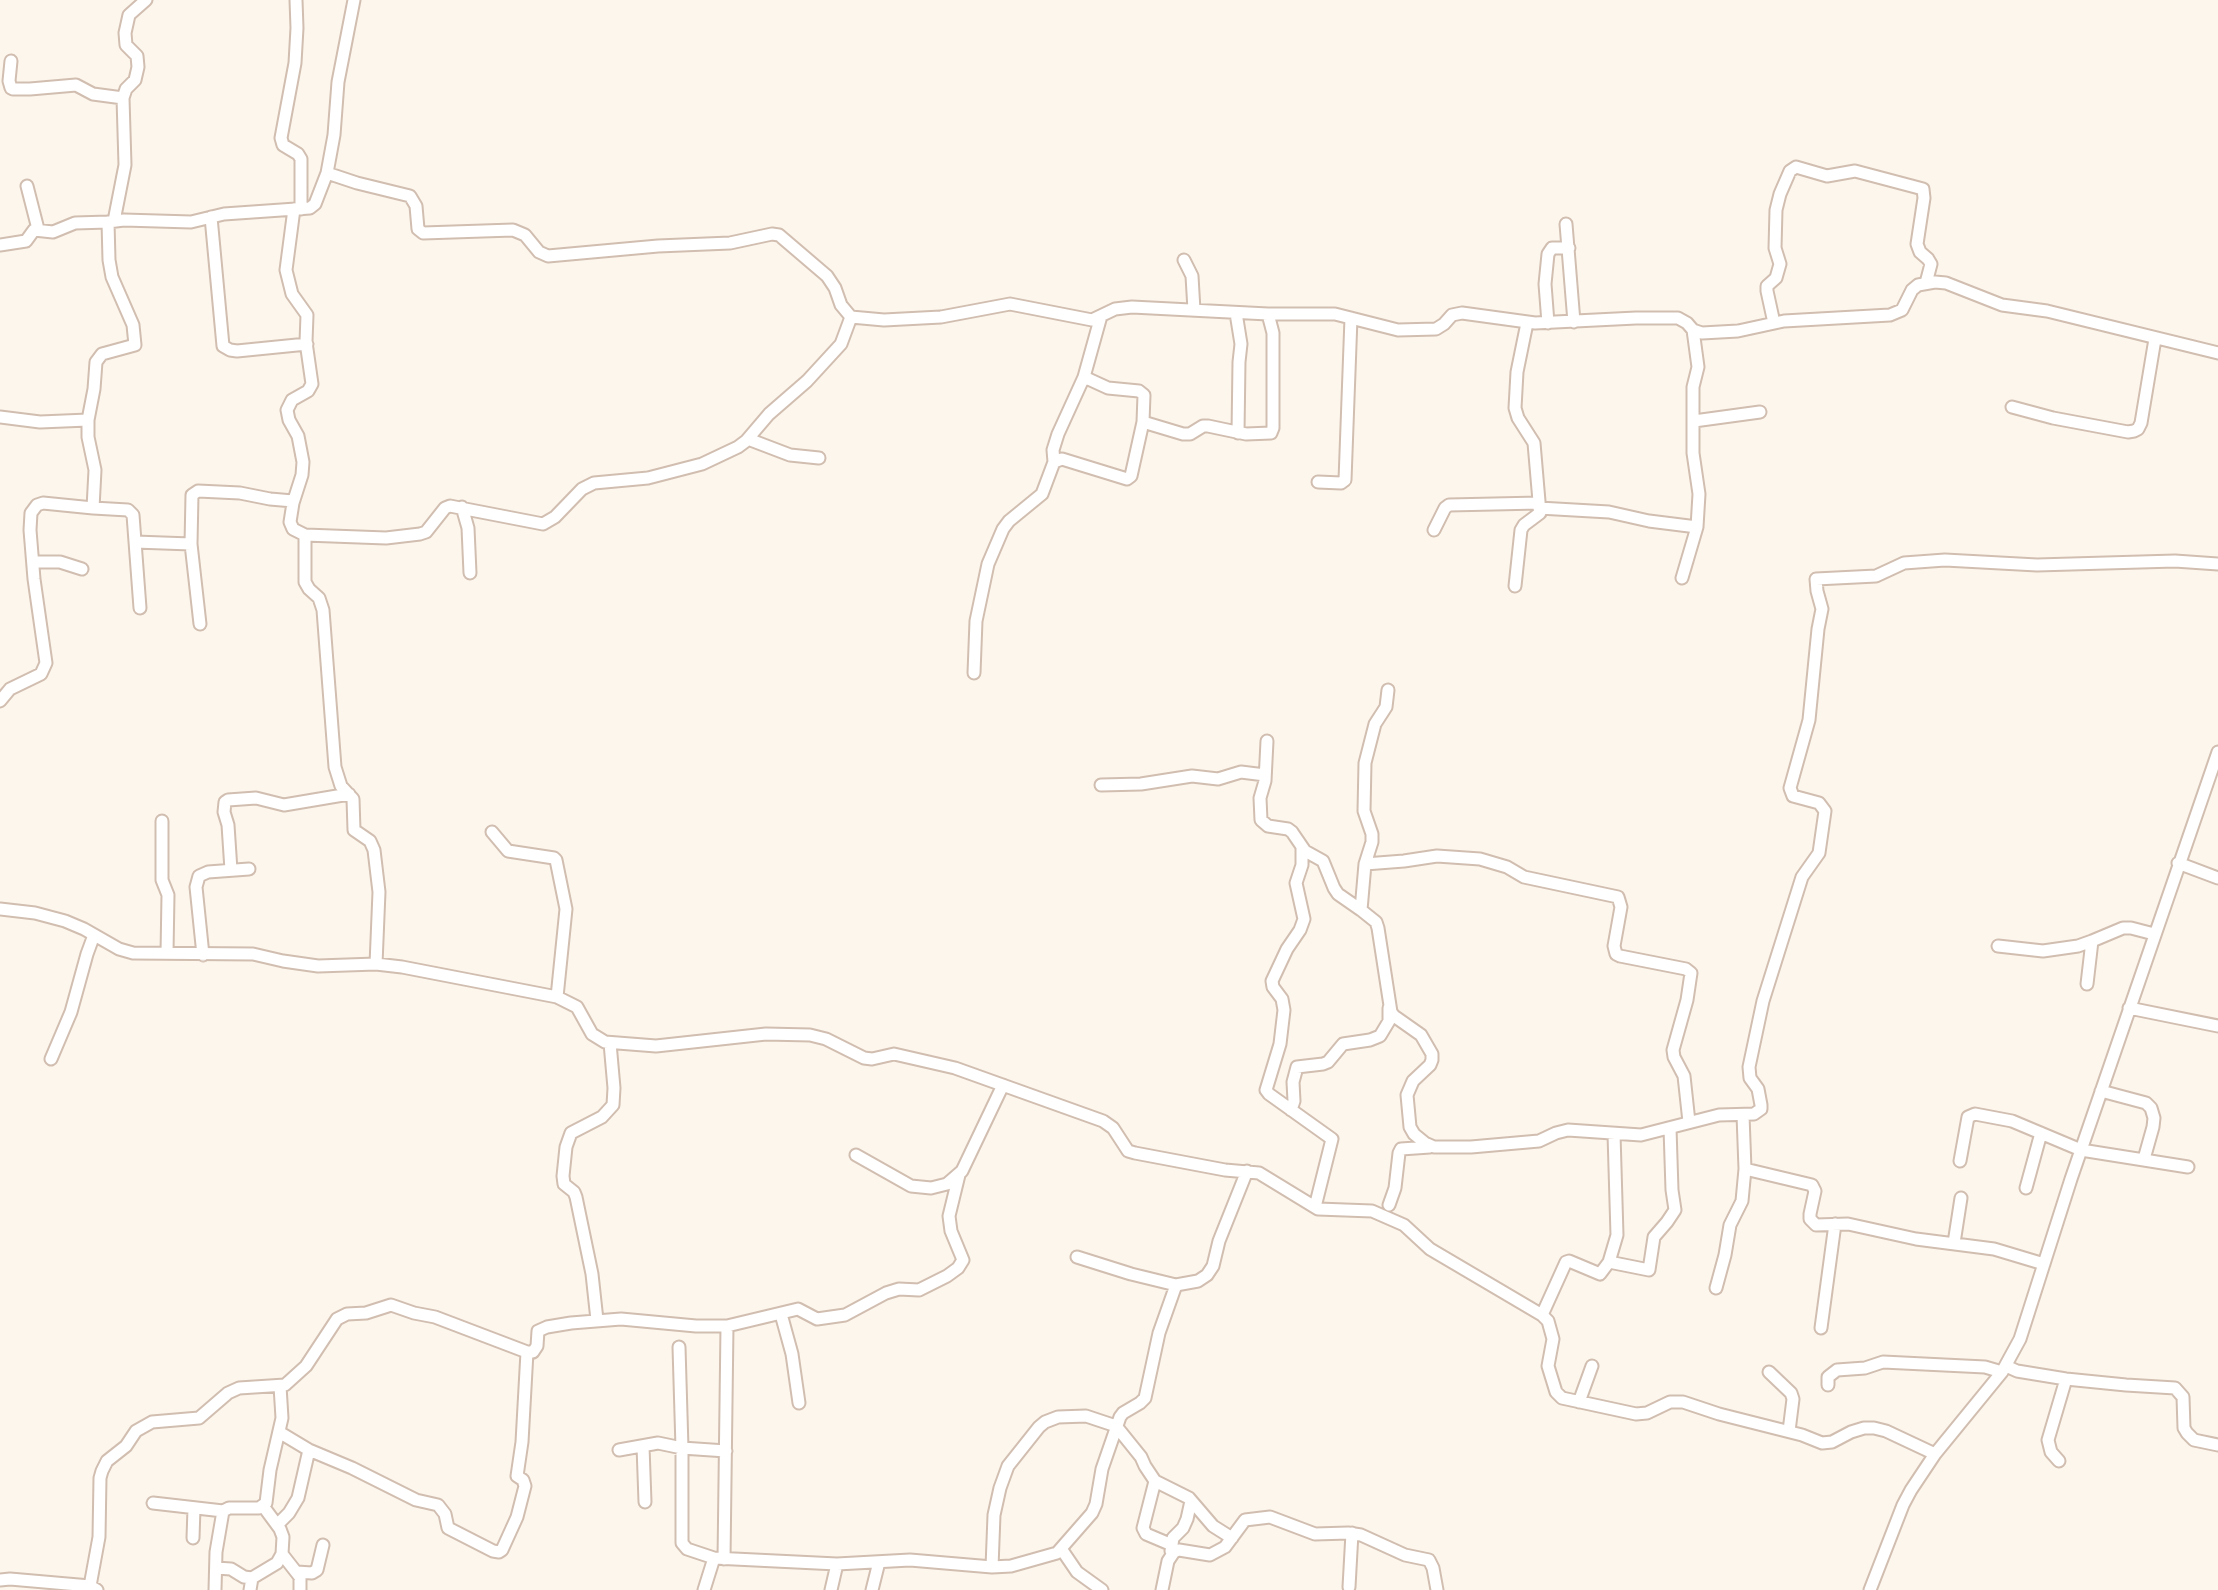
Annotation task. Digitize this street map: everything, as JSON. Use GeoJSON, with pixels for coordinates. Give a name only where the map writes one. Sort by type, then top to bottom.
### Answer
{"type":"FeatureCollection","features":[{"type":"Feature","properties":{"kind":"street"},"geometry":{"type":"LineString","coordinates":[[93,508],[95,470],[88,420],[98,357],[135,345],[133,325],[112,277],[109,260],[111,222],[125,165],[123,98],[126,89],[135,80],[138,67],[137,56],[126,45],[126,23],[132,11],[146,0]]}},
{"type":"Feature","properties":{"kind":"street"},"geometry":{"type":"LineString","coordinates":[[296,0],[295,63],[281,138],[283,145],[301,159],[297,209],[286,270],[292,294],[307,315],[312,378],[311,388],[292,400],[287,410],[298,436],[303,462],[293,501],[291,527],[305,535],[386,538],[420,534],[426,532],[450,506],[543,524],[555,517],[582,489],[594,483],[648,478],[702,464],[738,447],[769,414],[807,381],[841,344],[851,317]]}},
{"type":"Feature","properties":{"kind":"street"},"geometry":{"type":"LineString","coordinates":[[0,245],[23,243],[32,231],[38,229],[53,232],[75,223],[124,220],[184,223],[224,214],[310,208],[315,204],[327,173],[338,82],[354,0]]}},
{"type":"Feature","properties":{"kind":"street"},"geometry":{"type":"LineString","coordinates":[[11,61],[9,81],[13,89],[76,85],[93,94],[123,98]]}},
{"type":"Feature","properties":{"kind":"street"},"geometry":{"type":"LineString","coordinates":[[1774,323],[1767,286],[1776,278],[1780,264],[1775,248],[1776,210],[1790,171],[1796,167],[1827,176],[1855,171],[1923,189],[1917,244],[1931,264],[1926,283]]}},
{"type":"Feature","properties":{"kind":"street"},"geometry":{"type":"LineString","coordinates":[[327,173],[410,196],[416,206],[418,229],[423,233],[513,230],[525,235],[539,252],[548,256],[730,243],[779,235],[827,276],[841,305],[851,317],[884,320],[941,317],[1010,304],[1092,320],[1115,309],[1132,307],[1236,313],[1335,314],[1398,330],[1436,329],[1455,313],[1527,323],[1678,318],[1702,333],[1738,331],[1774,323],[1897,313],[1902,310],[1912,290],[1926,283],[1946,283],[2002,305],[2047,311],[2218,353]]}},
{"type":"Feature","properties":{"kind":"street"},"geometry":{"type":"LineString","coordinates":[[27,186],[38,229]]}},
{"type":"Feature","properties":{"kind":"street"},"geometry":{"type":"LineString","coordinates":[[211,217],[223,346],[237,351],[307,344]]}},
{"type":"Feature","properties":{"kind":"street"},"geometry":{"type":"LineString","coordinates":[[1566,224],[1574,322]]}},
{"type":"Feature","properties":{"kind":"street"},"geometry":{"type":"LineString","coordinates":[[1548,323],[1545,284],[1548,254],[1552,248],[1569,248]]}},
{"type":"Feature","properties":{"kind":"street"},"geometry":{"type":"LineString","coordinates":[[1184,260],[1192,276],[1194,310]]}},
{"type":"Feature","properties":{"kind":"street"},"geometry":{"type":"LineString","coordinates":[[1236,313],[1241,344],[1238,433]]}},
{"type":"Feature","properties":{"kind":"street"},"geometry":{"type":"LineString","coordinates":[[1143,422],[1183,434],[1190,434],[1203,426],[1238,433],[1267,434],[1272,431],[1273,333],[1268,314]]}},
{"type":"Feature","properties":{"kind":"street"},"geometry":{"type":"LineString","coordinates":[[974,673],[976,621],[988,564],[1009,521],[1042,494],[1054,462],[1053,450],[1058,434],[1084,377],[1101,316]]}},
{"type":"Feature","properties":{"kind":"street"},"geometry":{"type":"LineString","coordinates":[[1318,482],[1341,483],[1345,480],[1351,318]]}},
{"type":"Feature","properties":{"kind":"street"},"geometry":{"type":"LineString","coordinates":[[1515,586],[1521,530],[1538,516],[1539,506],[1537,453],[1515,413],[1517,372],[1527,323]]}},
{"type":"Feature","properties":{"kind":"street"},"geometry":{"type":"LineString","coordinates":[[1682,578],[1697,527],[1699,494],[1693,453],[1693,387],[1698,367],[1693,330]]}},
{"type":"Feature","properties":{"kind":"street"},"geometry":{"type":"LineString","coordinates":[[2012,407],[2053,418],[2134,431],[2141,423],[2155,339]]}},
{"type":"Feature","properties":{"kind":"street"},"geometry":{"type":"LineString","coordinates":[[1054,462],[1062,459],[1130,479],[1145,399],[1142,393],[1108,388],[1084,377]]}},
{"type":"Feature","properties":{"kind":"street"},"geometry":{"type":"LineString","coordinates":[[1694,421],[1760,412]]}},
{"type":"Feature","properties":{"kind":"street"},"geometry":{"type":"LineString","coordinates":[[0,417],[40,422],[88,420]]}},
{"type":"Feature","properties":{"kind":"street"},"geometry":{"type":"LineString","coordinates":[[748,439],[783,454],[819,458]]}},
{"type":"Feature","properties":{"kind":"street"},"geometry":{"type":"LineString","coordinates":[[200,624],[191,544],[191,500],[195,492],[240,493],[293,501]]}},
{"type":"Feature","properties":{"kind":"street"},"geometry":{"type":"LineString","coordinates":[[0,701],[10,689],[44,670],[30,521],[37,505],[51,503],[128,510],[132,513],[140,608]]}},
{"type":"Feature","properties":{"kind":"street"},"geometry":{"type":"LineString","coordinates":[[1434,530],[1449,505],[1539,506],[1609,512],[1697,527]]}},
{"type":"Feature","properties":{"kind":"street"},"geometry":{"type":"LineString","coordinates":[[462,507],[468,528],[470,573]]}},
{"type":"Feature","properties":{"kind":"street"},"geometry":{"type":"LineString","coordinates":[[305,535],[305,582],[319,598],[323,610],[335,767],[341,786],[354,805],[354,830],[370,841],[374,850],[379,892],[376,964]]}},
{"type":"Feature","properties":{"kind":"street"},"geometry":{"type":"LineString","coordinates":[[135,542],[191,544]]}},
{"type":"Feature","properties":{"kind":"street"},"geometry":{"type":"LineString","coordinates":[[1389,1205],[1401,1149],[1539,1141],[1562,1131],[1641,1135],[1719,1115],[1754,1114],[1761,1109],[1758,1089],[1749,1073],[1763,1001],[1802,877],[1819,853],[1825,811],[1822,805],[1793,796],[1790,788],[1809,720],[1822,609],[1816,579],[1876,576],[1904,563],[1945,560],[2037,565],[2175,561],[2218,564]]}},
{"type":"Feature","properties":{"kind":"street"},"geometry":{"type":"LineString","coordinates":[[33,562],[60,562],[82,569]]}},
{"type":"Feature","properties":{"kind":"street"},"geometry":{"type":"LineString","coordinates":[[1361,910],[1365,864],[1372,842],[1364,811],[1365,763],[1375,724],[1386,707],[1388,690]]}},
{"type":"Feature","properties":{"kind":"street"},"geometry":{"type":"LineString","coordinates":[[1267,741],[1260,798],[1261,820],[1268,826],[1292,832],[1302,848],[1323,861],[1338,894],[1376,922],[1388,981],[1389,1021],[1380,1036],[1343,1044],[1323,1064],[1297,1067],[1291,1110]]}},
{"type":"Feature","properties":{"kind":"street"},"geometry":{"type":"LineString","coordinates":[[1870,1590],[1903,1505],[1935,1454],[2004,1369],[2024,1328],[2081,1150],[2218,752]]}},
{"type":"Feature","properties":{"kind":"street"},"geometry":{"type":"LineString","coordinates":[[1101,785],[1141,784],[1199,776],[1218,779],[1241,772],[1265,775]]}},
{"type":"Feature","properties":{"kind":"street"},"geometry":{"type":"LineString","coordinates":[[231,870],[228,825],[224,812],[228,800],[256,798],[284,805],[349,794]]}},
{"type":"Feature","properties":{"kind":"street"},"geometry":{"type":"LineString","coordinates":[[162,821],[162,880],[168,895],[167,953]]}},
{"type":"Feature","properties":{"kind":"street"},"geometry":{"type":"LineString","coordinates":[[492,832],[508,851],[556,860],[566,909],[557,997]]}},
{"type":"Feature","properties":{"kind":"street"},"geometry":{"type":"LineString","coordinates":[[1302,848],[1302,865],[1296,883],[1304,919],[1272,981],[1284,1010],[1280,1044],[1266,1087],[1269,1094],[1332,1139],[1315,1207]]}},
{"type":"Feature","properties":{"kind":"street"},"geometry":{"type":"LineString","coordinates":[[1365,864],[1444,855],[1480,859],[1507,867],[1524,877],[1618,897],[1621,907],[1614,946],[1616,954],[1686,969],[1691,973],[1673,1050],[1684,1076],[1689,1122]]}},
{"type":"Feature","properties":{"kind":"street"},"geometry":{"type":"LineString","coordinates":[[2178,863],[2218,878]]}},
{"type":"Feature","properties":{"kind":"street"},"geometry":{"type":"LineString","coordinates":[[203,955],[197,881],[203,873],[249,869]]}},
{"type":"Feature","properties":{"kind":"street"},"geometry":{"type":"LineString","coordinates":[[0,909],[35,913],[65,921],[127,952],[253,954],[318,966],[376,964],[557,997],[577,1007],[592,1034],[610,1043],[656,1046],[766,1034],[810,1035],[826,1039],[864,1058],[894,1054],[955,1068],[1103,1121],[1113,1128],[1128,1151],[1225,1170],[1259,1173],[1322,1210],[1352,1208],[1372,1211],[1404,1225],[1430,1249],[1542,1315],[1551,1325],[1548,1366],[1556,1392],[1562,1398],[1636,1414],[1647,1413],[1670,1402],[1683,1402],[1826,1444],[1851,1432],[1874,1428],[1935,1454]]}},
{"type":"Feature","properties":{"kind":"street"},"geometry":{"type":"LineString","coordinates":[[1998,946],[2043,951],[2078,946],[2123,928],[2154,934]]}},
{"type":"Feature","properties":{"kind":"street"},"geometry":{"type":"LineString","coordinates":[[51,1059],[71,1012],[94,935]]}},
{"type":"Feature","properties":{"kind":"street"},"geometry":{"type":"LineString","coordinates":[[2087,984],[2092,941]]}},
{"type":"Feature","properties":{"kind":"street"},"geometry":{"type":"LineString","coordinates":[[1389,1006],[1394,1016],[1421,1035],[1432,1054],[1430,1065],[1413,1081],[1407,1095],[1410,1127],[1419,1138],[1434,1147]]}},
{"type":"Feature","properties":{"kind":"street"},"geometry":{"type":"LineString","coordinates":[[2129,1008],[2218,1026]]}},
{"type":"Feature","properties":{"kind":"street"},"geometry":{"type":"LineString","coordinates":[[597,1320],[592,1274],[576,1197],[564,1184],[563,1176],[571,1133],[602,1117],[613,1105],[610,1043]]}},
{"type":"Feature","properties":{"kind":"street"},"geometry":{"type":"LineString","coordinates":[[0,1580],[94,1588],[100,1478],[107,1461],[126,1446],[143,1425],[199,1418],[228,1393],[239,1388],[280,1386],[289,1382],[306,1366],[337,1319],[347,1314],[366,1313],[396,1305],[527,1352],[535,1350],[541,1329],[597,1320],[727,1326],[798,1309],[817,1319],[845,1315],[899,1289],[919,1290],[958,1268],[963,1260],[951,1231],[949,1216],[959,1175],[1003,1085]]}},
{"type":"Feature","properties":{"kind":"street"},"geometry":{"type":"LineString","coordinates":[[2101,1091],[2146,1103],[2151,1108],[2153,1127],[2144,1159]]}},
{"type":"Feature","properties":{"kind":"street"},"geometry":{"type":"LineString","coordinates":[[1716,1288],[1730,1225],[1742,1201],[1745,1169],[1743,1115]]}},
{"type":"Feature","properties":{"kind":"street"},"geometry":{"type":"LineString","coordinates":[[1960,1161],[1969,1115],[2005,1119],[2081,1150],[2188,1167]]}},
{"type":"Feature","properties":{"kind":"street"},"geometry":{"type":"LineString","coordinates":[[1609,1262],[1649,1270],[1654,1237],[1675,1210],[1670,1128]]}},
{"type":"Feature","properties":{"kind":"street"},"geometry":{"type":"LineString","coordinates":[[2026,1188],[2041,1133]]}},
{"type":"Feature","properties":{"kind":"street"},"geometry":{"type":"LineString","coordinates":[[1542,1315],[1566,1262],[1600,1274],[1609,1262],[1617,1235],[1614,1134]]}},
{"type":"Feature","properties":{"kind":"street"},"geometry":{"type":"LineString","coordinates":[[856,1155],[918,1188],[939,1187],[959,1175]]}},
{"type":"Feature","properties":{"kind":"street"},"geometry":{"type":"LineString","coordinates":[[1745,1169],[1809,1183],[1815,1191],[1810,1214],[1812,1222],[1820,1226],[1848,1224],[1916,1239],[1994,1249],[2044,1264]]}},
{"type":"Feature","properties":{"kind":"street"},"geometry":{"type":"LineString","coordinates":[[1077,1257],[1176,1285],[1198,1281],[1211,1271],[1219,1241],[1247,1171]]}},
{"type":"Feature","properties":{"kind":"street"},"geometry":{"type":"LineString","coordinates":[[1954,1243],[1961,1198]]}},
{"type":"Feature","properties":{"kind":"street"},"geometry":{"type":"LineString","coordinates":[[1821,1328],[1835,1224]]}},
{"type":"Feature","properties":{"kind":"street"},"geometry":{"type":"LineString","coordinates":[[679,1347],[682,1543],[687,1549],[719,1558],[837,1564],[910,1560],[1003,1567],[1062,1550],[1092,1513],[1116,1426],[1123,1413],[1145,1398],[1159,1333],[1176,1285]]}},
{"type":"Feature","properties":{"kind":"street"},"geometry":{"type":"LineString","coordinates":[[781,1314],[792,1354],[799,1403]]}},
{"type":"Feature","properties":{"kind":"street"},"geometry":{"type":"LineString","coordinates":[[704,1590],[719,1558],[726,1451],[727,1326]]}},
{"type":"Feature","properties":{"kind":"street"},"geometry":{"type":"LineString","coordinates":[[279,1432],[309,1450],[416,1500],[438,1505],[445,1514],[448,1528],[499,1552],[517,1517],[525,1486],[517,1476],[527,1352]]}},
{"type":"Feature","properties":{"kind":"street"},"geometry":{"type":"LineString","coordinates":[[1828,1385],[1828,1377],[1837,1370],[1865,1368],[1883,1362],[1985,1367],[2066,1379],[2175,1388],[2183,1397],[2184,1428],[2187,1433],[2194,1440],[2218,1445]]}},
{"type":"Feature","properties":{"kind":"street"},"geometry":{"type":"LineString","coordinates":[[1579,1402],[1592,1366]]}},
{"type":"Feature","properties":{"kind":"street"},"geometry":{"type":"LineString","coordinates":[[1769,1372],[1791,1393],[1789,1431]]}},
{"type":"Feature","properties":{"kind":"street"},"geometry":{"type":"LineString","coordinates":[[2059,1461],[2051,1452],[2048,1440],[2066,1379]]}},
{"type":"Feature","properties":{"kind":"street"},"geometry":{"type":"LineString","coordinates":[[263,1506],[283,1410],[280,1386]]}},
{"type":"Feature","properties":{"kind":"street"},"geometry":{"type":"LineString","coordinates":[[992,1567],[994,1515],[1008,1466],[1039,1427],[1050,1419],[1079,1415],[1116,1426],[1141,1457],[1155,1481],[1191,1501],[1213,1526],[1232,1538]]}},
{"type":"Feature","properties":{"kind":"street"},"geometry":{"type":"LineString","coordinates":[[619,1450],[664,1443],[682,1448],[726,1451]]}},
{"type":"Feature","properties":{"kind":"street"},"geometry":{"type":"LineString","coordinates":[[643,1446],[645,1502]]}},
{"type":"Feature","properties":{"kind":"street"},"geometry":{"type":"LineString","coordinates":[[278,1524],[298,1498],[309,1450]]}},
{"type":"Feature","properties":{"kind":"street"},"geometry":{"type":"LineString","coordinates":[[1155,1481],[1143,1528],[1146,1534],[1171,1550],[1210,1555],[1225,1547],[1245,1520],[1270,1517],[1315,1534],[1361,1535],[1405,1555],[1429,1560],[1437,1590]]}},
{"type":"Feature","properties":{"kind":"street"},"geometry":{"type":"LineString","coordinates":[[1162,1590],[1173,1538],[1183,1528],[1191,1501]]}},
{"type":"Feature","properties":{"kind":"street"},"geometry":{"type":"LineString","coordinates":[[153,1503],[223,1511],[263,1506]]}},
{"type":"Feature","properties":{"kind":"street"},"geometry":{"type":"LineString","coordinates":[[216,1568],[227,1568],[251,1584],[277,1563],[282,1554],[283,1537],[278,1524],[263,1506]]}},
{"type":"Feature","properties":{"kind":"street"},"geometry":{"type":"LineString","coordinates":[[193,1538],[194,1508]]}},
{"type":"Feature","properties":{"kind":"street"},"geometry":{"type":"LineString","coordinates":[[215,1590],[223,1511]]}},
{"type":"Feature","properties":{"kind":"street"},"geometry":{"type":"LineString","coordinates":[[1349,1587],[1352,1533]]}},
{"type":"Feature","properties":{"kind":"street"},"geometry":{"type":"LineString","coordinates":[[297,1572],[312,1573],[317,1570],[323,1545]]}},
{"type":"Feature","properties":{"kind":"street"},"geometry":{"type":"LineString","coordinates":[[1062,1550],[1077,1572],[1102,1590]]}},
{"type":"Feature","properties":{"kind":"street"},"geometry":{"type":"LineString","coordinates":[[282,1554],[300,1577],[300,1590]]}},
{"type":"Feature","properties":{"kind":"street"},"geometry":{"type":"LineString","coordinates":[[872,1590],[879,1562]]}},
{"type":"Feature","properties":{"kind":"street"},"geometry":{"type":"LineString","coordinates":[[831,1590],[837,1564]]}}]}
